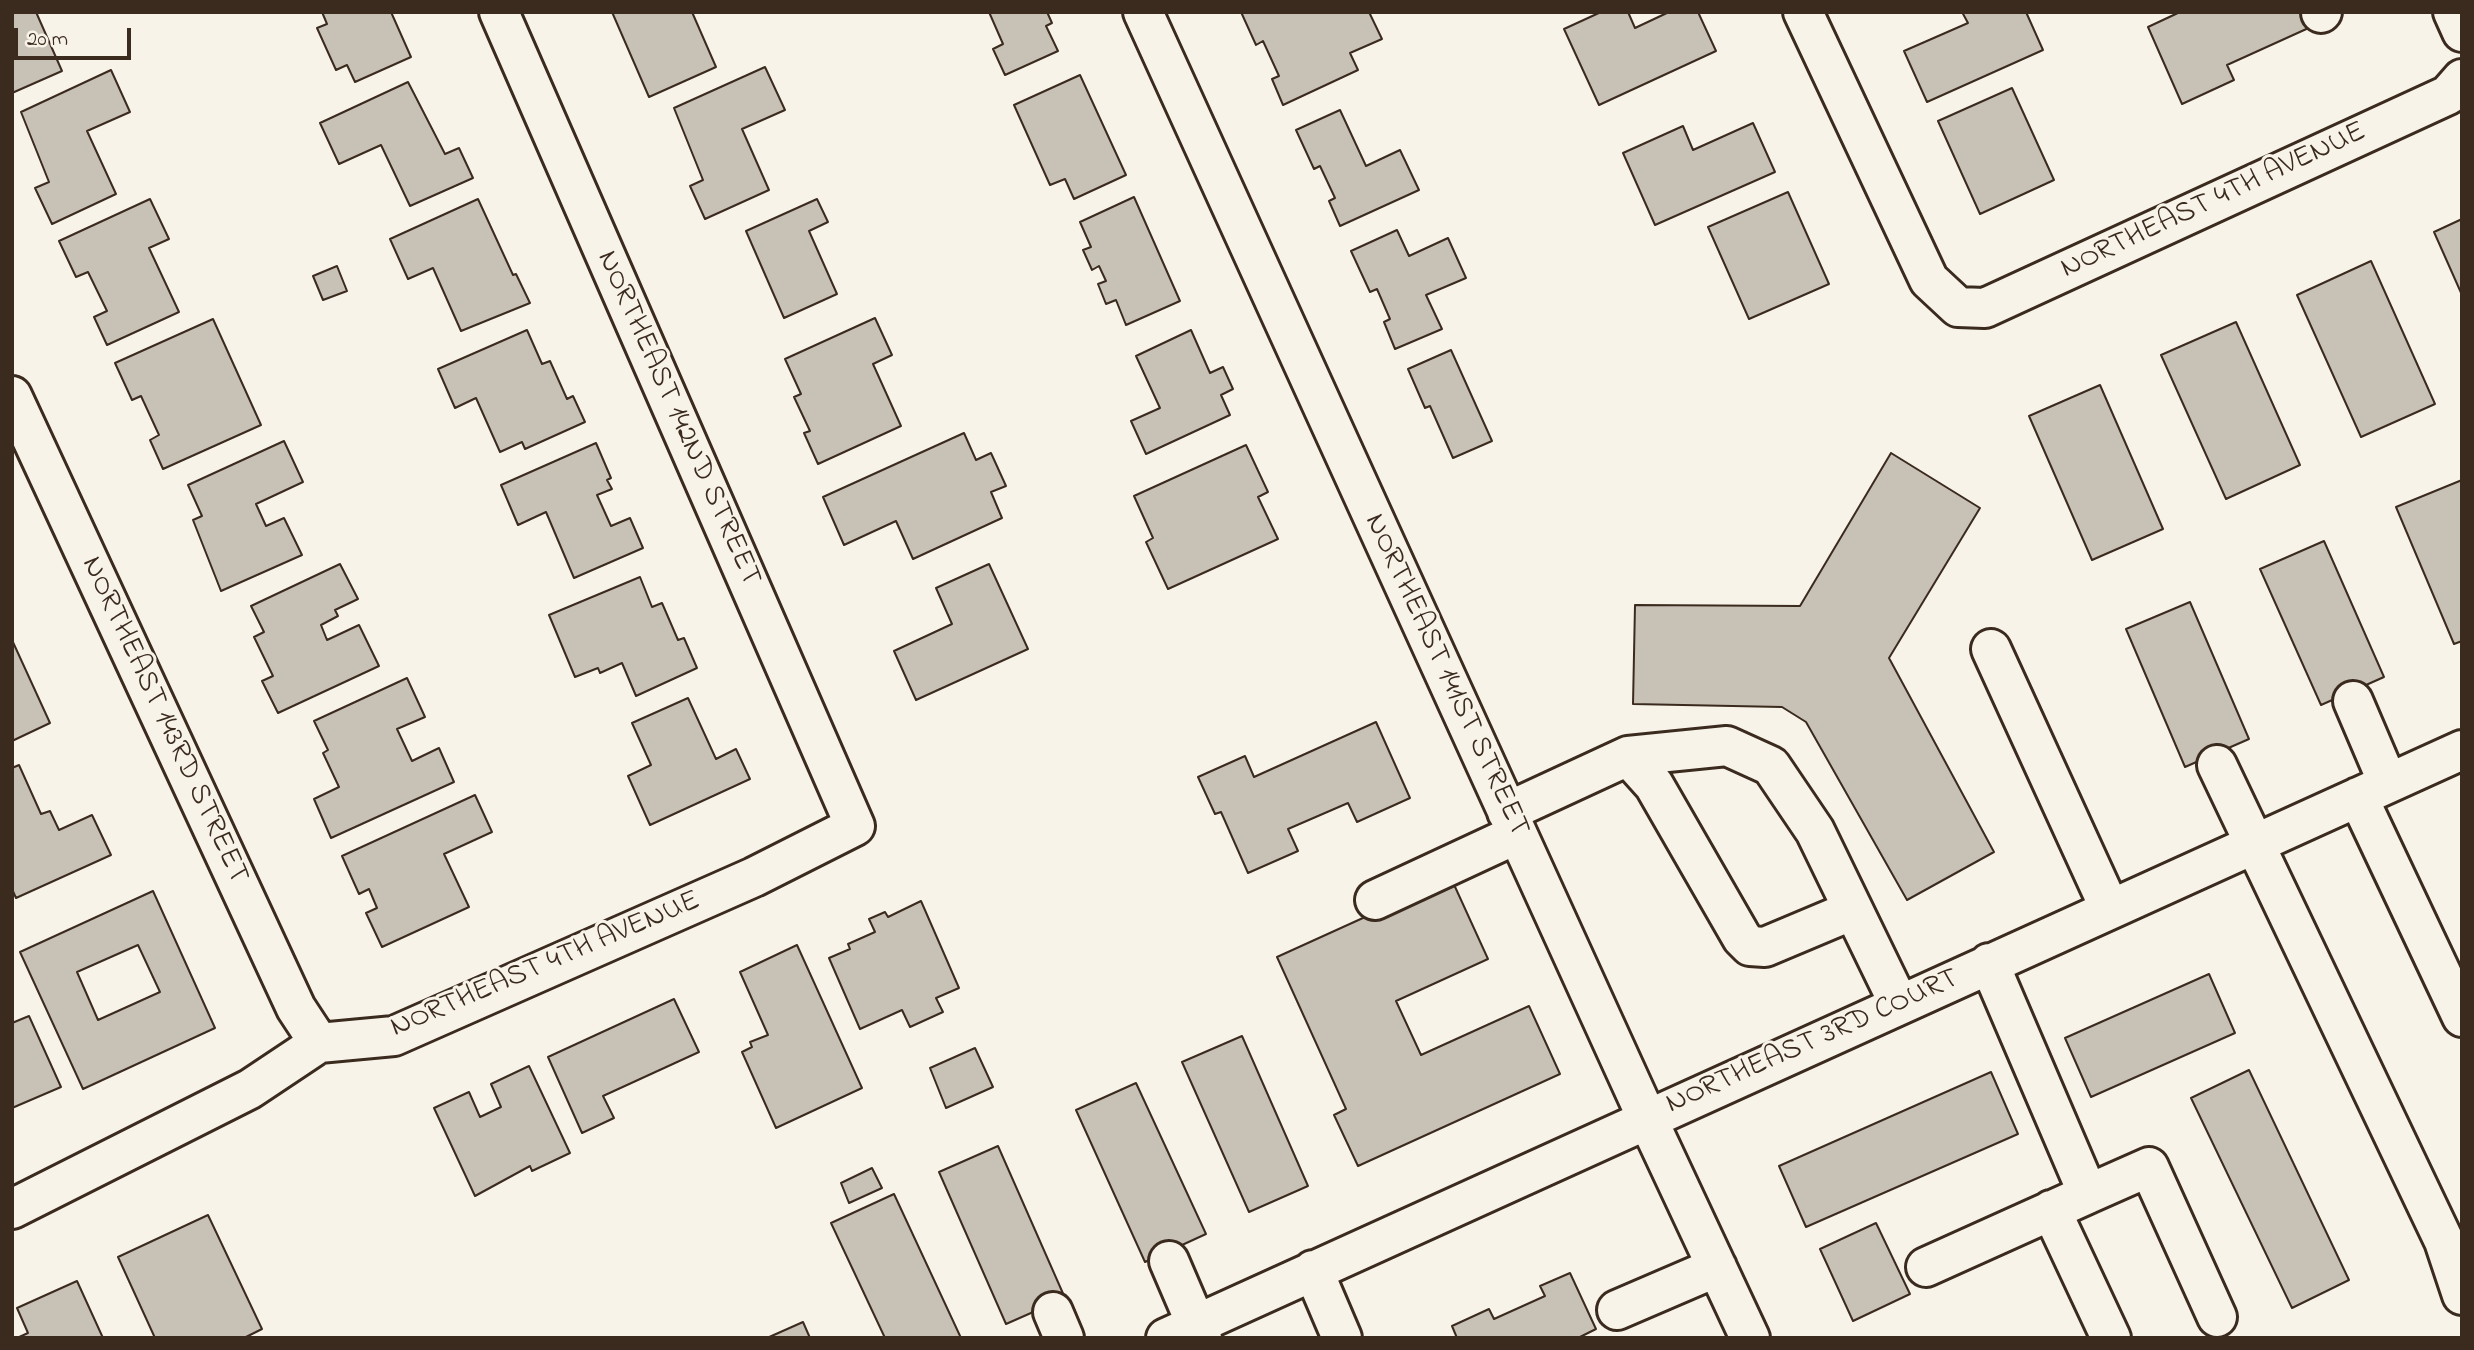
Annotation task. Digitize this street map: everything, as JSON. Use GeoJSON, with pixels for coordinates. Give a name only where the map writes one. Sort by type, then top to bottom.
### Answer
{"type":"FeatureCollection","features":[{"type":"Feature","properties":{"kind":"street","name":"NORTHEAST 142ND STREET"},"geometry":{"type":"LineString","coordinates":[[499,12],[855,826]]}},
{"type":"Feature","properties":{"kind":"street","name":"NORTHEAST 141ST STREET"},"geometry":{"type":"LineString","coordinates":[[1143,12],[1750,1338]]}},
{"type":"Feature","properties":{"kind":"street","name":"NORTHEAST 4TH AVENUE"},"geometry":{"type":"LineString","coordinates":[[1803,12],[1929,280],[1958,307],[1985,308],[2448,95],[2462,79]]}},
{"type":"Feature","properties":{"kind":"street"},"geometry":{"type":"LineString","coordinates":[[2453,12],[2462,32]]}},
{"type":"Feature","properties":{"kind":"street","name":"NORTHEAST 143RD STREET"},"geometry":{"type":"LineString","coordinates":[[12,396],[296,1008],[319,1043]]}},
{"type":"Feature","properties":{"kind":"street"},"geometry":{"type":"LineString","coordinates":[[1991,649],[2110,909]]}},
{"type":"Feature","properties":{"kind":"street"},"geometry":{"type":"LineString","coordinates":[[2353,701],[2393,871],[2462,1017]]}},
{"type":"Feature","properties":{"kind":"street"},"geometry":{"type":"LineString","coordinates":[[1375,900],[1628,756],[1727,746],[1771,766],[1815,831],[1899,1004]]}},
{"type":"Feature","properties":{"kind":"street","name":"NORTHEAST 3RD COURT"},"geometry":{"type":"LineString","coordinates":[[1188,1333],[1312,1270],[2462,750]]}},
{"type":"Feature","properties":{"kind":"street"},"geometry":{"type":"LineString","coordinates":[[1628,756],[1654,785],[1742,938],[1751,946],[1765,947],[1853,910]]}},
{"type":"Feature","properties":{"kind":"street"},"geometry":{"type":"LineString","coordinates":[[2217,765],[2290,917],[2453,1236],[2462,1294]]}},
{"type":"Feature","properties":{"kind":"street","name":"NORTHEAST 4TH AVENUE"},"geometry":{"type":"LineString","coordinates":[[12,1209],[250,1089],[319,1043],[394,1036],[754,877],[855,826]]}},
{"type":"Feature","properties":{"kind":"street"},"geometry":{"type":"LineString","coordinates":[[1989,964],[2088,1194]]}},
{"type":"Feature","properties":{"kind":"street"},"geometry":{"type":"LineString","coordinates":[[1926,1267],[2148,1167],[2217,1317]]}},
{"type":"Feature","properties":{"kind":"street"},"geometry":{"type":"LineString","coordinates":[[2051,1210],[2111,1338]]}},
{"type":"Feature","properties":{"kind":"street"},"geometry":{"type":"LineString","coordinates":[[1169,1261],[1188,1333]]}},
{"type":"Feature","properties":{"kind":"street"},"geometry":{"type":"LineString","coordinates":[[1617,1310],[1717,1267]]}},
{"type":"Feature","properties":{"kind":"street"},"geometry":{"type":"LineString","coordinates":[[1312,1270],[1342,1338]]}},
{"type":"Feature","properties":{"kind":"building"},"geometry":{"type":"Polygon","coordinates":[[[12,12],[36,12],[62,71],[12,93],[12,12]]]}},
{"type":"Feature","properties":{"kind":"building"},"geometry":{"type":"Polygon","coordinates":[[[322,12],[391,12],[411,57],[355,82],[347,65],[336,70],[317,28],[327,24],[322,12]]]}},
{"type":"Feature","properties":{"kind":"building"},"geometry":{"type":"Polygon","coordinates":[[[612,12],[692,12],[716,67],[649,97],[612,12]]]}},
{"type":"Feature","properties":{"kind":"building"},"geometry":{"type":"Polygon","coordinates":[[[989,12],[1047,12],[1052,23],[1046,26],[1058,51],[1005,75],[993,49],[1003,44],[989,12]]]}},
{"type":"Feature","properties":{"kind":"building"},"geometry":{"type":"Polygon","coordinates":[[[1241,12],[1369,12],[1382,39],[1350,53],[1358,70],[1283,105],[1272,79],[1279,76],[1263,41],[1256,45],[1241,12]]]}},
{"type":"Feature","properties":{"kind":"building"},"geometry":{"type":"Polygon","coordinates":[[[1601,12],[1628,12],[1635,28],[1669,12],[1698,12],[1716,51],[1599,105],[1564,29],[1601,12]]]}},
{"type":"Feature","properties":{"kind":"building"},"geometry":{"type":"Polygon","coordinates":[[[1962,12],[2026,12],[2043,50],[1927,102],[1904,51],[1968,23],[1962,12]]]}},
{"type":"Feature","properties":{"kind":"building"},"geometry":{"type":"Polygon","coordinates":[[[2180,12],[2306,12],[2313,26],[2227,65],[2234,80],[2182,104],[2148,27],[2180,12]]]}},
{"type":"Feature","properties":{"kind":"building"},"geometry":{"type":"Polygon","coordinates":[[[765,67],[785,110],[742,129],[769,190],[705,219],[690,186],[703,180],[674,108],[765,67]]]}},
{"type":"Feature","properties":{"kind":"building"},"geometry":{"type":"Polygon","coordinates":[[[111,70],[130,112],[87,131],[116,194],[52,224],[35,188],[49,182],[21,112],[111,70]]]}},
{"type":"Feature","properties":{"kind":"building"},"geometry":{"type":"Polygon","coordinates":[[[1080,75],[1126,175],[1074,199],[1065,179],[1050,185],[1014,105],[1080,75]]]}},
{"type":"Feature","properties":{"kind":"building"},"geometry":{"type":"Polygon","coordinates":[[[408,82],[445,154],[459,148],[473,178],[410,206],[381,145],[339,164],[320,123],[408,82]]]}},
{"type":"Feature","properties":{"kind":"building"},"geometry":{"type":"Polygon","coordinates":[[[2012,88],[2054,180],[1980,214],[1938,121],[2012,88]]]}},
{"type":"Feature","properties":{"kind":"building"},"geometry":{"type":"Polygon","coordinates":[[[1340,110],[1366,166],[1400,150],[1419,190],[1340,226],[1329,201],[1335,198],[1320,166],[1314,169],[1296,130],[1340,110]]]}},
{"type":"Feature","properties":{"kind":"building"},"geometry":{"type":"Polygon","coordinates":[[[1753,123],[1775,172],[1655,225],[1623,153],[1683,126],[1693,150],[1753,123]]]}},
{"type":"Feature","properties":{"kind":"building"},"geometry":{"type":"Polygon","coordinates":[[[1788,192],[1829,284],[1749,319],[1708,227],[1788,192]]]}},
{"type":"Feature","properties":{"kind":"building"},"geometry":{"type":"Polygon","coordinates":[[[1134,197],[1180,301],[1126,325],[1116,300],[1106,304],[1098,284],[1106,281],[1099,266],[1092,270],[1083,250],[1091,247],[1080,222],[1134,197]]]}},
{"type":"Feature","properties":{"kind":"building"},"geometry":{"type":"Polygon","coordinates":[[[150,199],[169,239],[149,248],[179,312],[107,345],[94,317],[107,311],[88,272],[76,277],[59,241],[150,199]]]}},
{"type":"Feature","properties":{"kind":"building"},"geometry":{"type":"Polygon","coordinates":[[[478,199],[513,275],[516,274],[530,303],[461,331],[433,268],[408,279],[390,239],[478,199]]]}},
{"type":"Feature","properties":{"kind":"building"},"geometry":{"type":"Polygon","coordinates":[[[817,199],[828,222],[809,231],[837,294],[784,318],[746,231],[817,199]]]}},
{"type":"Feature","properties":{"kind":"building"},"geometry":{"type":"Polygon","coordinates":[[[2462,219],[2462,295],[2434,232],[2462,219]]]}},
{"type":"Feature","properties":{"kind":"building"},"geometry":{"type":"Polygon","coordinates":[[[1397,230],[1409,256],[1448,238],[1466,278],[1426,295],[1442,329],[1395,349],[1384,322],[1390,319],[1377,289],[1370,292],[1351,251],[1397,230]]]}},
{"type":"Feature","properties":{"kind":"building"},"geometry":{"type":"Polygon","coordinates":[[[2371,261],[2435,404],[2361,437],[2297,295],[2371,261]]]}},
{"type":"Feature","properties":{"kind":"building"},"geometry":{"type":"Polygon","coordinates":[[[337,266],[347,291],[323,300],[313,276],[337,266]]]}},
{"type":"Feature","properties":{"kind":"building"},"geometry":{"type":"Polygon","coordinates":[[[875,318],[892,355],[873,364],[901,426],[818,464],[804,433],[810,431],[794,397],[801,394],[785,359],[875,318]]]}},
{"type":"Feature","properties":{"kind":"building"},"geometry":{"type":"Polygon","coordinates":[[[213,319],[261,425],[163,469],[150,440],[159,435],[141,396],[132,400],[115,363],[213,319]]]}},
{"type":"Feature","properties":{"kind":"building"},"geometry":{"type":"Polygon","coordinates":[[[2236,322],[2300,465],[2226,499],[2161,355],[2236,322]]]}},
{"type":"Feature","properties":{"kind":"building"},"geometry":{"type":"Polygon","coordinates":[[[527,330],[542,364],[550,361],[567,399],[573,396],[585,422],[525,449],[522,442],[500,452],[476,398],[455,408],[438,369],[527,330]]]}},
{"type":"Feature","properties":{"kind":"building"},"geometry":{"type":"Polygon","coordinates":[[[1191,330],[1210,373],[1223,367],[1233,389],[1221,395],[1230,415],[1146,454],[1131,421],[1160,408],[1136,356],[1191,330]]]}},
{"type":"Feature","properties":{"kind":"building"},"geometry":{"type":"Polygon","coordinates":[[[1451,350],[1492,441],[1453,458],[1430,406],[1425,408],[1408,369],[1451,350]]]}},
{"type":"Feature","properties":{"kind":"building"},"geometry":{"type":"Polygon","coordinates":[[[2100,385],[2163,529],[2092,560],[2029,416],[2100,385]]]}},
{"type":"Feature","properties":{"kind":"building"},"geometry":{"type":"Polygon","coordinates":[[[964,433],[976,460],[991,453],[1006,486],[991,492],[1002,518],[913,559],[896,521],[844,545],[823,497],[964,433]]]}},
{"type":"Feature","properties":{"kind":"building"},"geometry":{"type":"Polygon","coordinates":[[[284,441],[303,482],[256,504],[266,526],[284,518],[302,555],[221,591],[193,520],[202,516],[188,485],[284,441]]]}},
{"type":"Feature","properties":{"kind":"building"},"geometry":{"type":"Polygon","coordinates":[[[596,443],[611,478],[607,480],[612,489],[597,495],[611,526],[630,518],[643,548],[574,578],[546,512],[518,525],[501,485],[596,443]]]}},
{"type":"Feature","properties":{"kind":"building"},"geometry":{"type":"Polygon","coordinates":[[[1246,445],[1268,492],[1258,497],[1278,539],[1168,589],[1146,542],[1153,538],[1134,496],[1246,445]]]}},
{"type":"Feature","properties":{"kind":"building"},"geometry":{"type":"Polygon","coordinates":[[[1891,453],[1980,508],[1889,658],[1994,852],[1907,900],[1806,722],[1782,707],[1633,704],[1635,605],[1800,606],[1891,453]]]}},
{"type":"Feature","properties":{"kind":"building"},"geometry":{"type":"Polygon","coordinates":[[[2462,480],[2462,641],[2454,644],[2396,507],[2462,480]]]}},
{"type":"Feature","properties":{"kind":"building"},"geometry":{"type":"Polygon","coordinates":[[[2324,541],[2384,677],[2321,705],[2260,569],[2324,541]]]}},
{"type":"Feature","properties":{"kind":"building"},"geometry":{"type":"Polygon","coordinates":[[[340,564],[358,599],[335,610],[338,616],[321,625],[327,640],[359,625],[379,666],[278,713],[262,681],[273,676],[254,637],[264,632],[251,606],[340,564]]]}},
{"type":"Feature","properties":{"kind":"building"},"geometry":{"type":"Polygon","coordinates":[[[989,564],[1028,649],[916,700],[894,651],[952,624],[936,588],[989,564]]]}},
{"type":"Feature","properties":{"kind":"building"},"geometry":{"type":"Polygon","coordinates":[[[640,577],[652,607],[662,603],[678,640],[684,638],[697,668],[636,696],[622,663],[600,673],[598,668],[575,677],[549,615],[640,577]]]}},
{"type":"Feature","properties":{"kind":"building"},"geometry":{"type":"Polygon","coordinates":[[[2190,602],[2249,739],[2185,767],[2126,629],[2190,602]]]}},
{"type":"Feature","properties":{"kind":"building"},"geometry":{"type":"Polygon","coordinates":[[[12,640],[50,723],[12,741],[12,640]]]}},
{"type":"Feature","properties":{"kind":"building"},"geometry":{"type":"Polygon","coordinates":[[[407,678],[425,717],[397,729],[412,761],[439,748],[454,782],[331,838],[314,799],[339,787],[323,753],[328,750],[314,721],[407,678]]]}},
{"type":"Feature","properties":{"kind":"building"},"geometry":{"type":"Polygon","coordinates":[[[688,698],[716,759],[736,749],[750,779],[650,825],[628,776],[651,765],[632,723],[688,698]]]}},
{"type":"Feature","properties":{"kind":"building"},"geometry":{"type":"Polygon","coordinates":[[[1376,722],[1410,798],[1357,822],[1348,803],[1288,829],[1298,851],[1248,873],[1221,812],[1215,814],[1198,777],[1245,756],[1254,777],[1376,722]]]}},
{"type":"Feature","properties":{"kind":"building"},"geometry":{"type":"Polygon","coordinates":[[[19,765],[41,814],[50,811],[59,830],[92,815],[111,855],[16,898],[12,889],[12,768],[19,765]]]}},
{"type":"Feature","properties":{"kind":"building"},"geometry":{"type":"Polygon","coordinates":[[[475,795],[492,832],[444,854],[469,907],[382,947],[366,913],[377,908],[369,889],[359,894],[342,856],[475,795]]]}},
{"type":"Feature","properties":{"kind":"building"},"geometry":{"type":"Polygon","coordinates":[[[1451,878],[1488,959],[1396,1001],[1421,1055],[1529,1006],[1560,1074],[1358,1166],[1334,1115],[1346,1109],[1277,957],[1451,878]]]}},
{"type":"Feature","properties":{"kind":"building"},"geometry":{"type":"Polygon","coordinates":[[[153,891],[215,1028],[83,1089],[20,952],[153,891]],[[138,945],[77,972],[98,1020],[160,992],[138,945]]]}},
{"type":"Feature","properties":{"kind":"building"},"geometry":{"type":"Polygon","coordinates":[[[921,901],[959,988],[936,998],[943,1012],[910,1027],[902,1010],[860,1029],[829,958],[850,949],[848,944],[875,932],[869,919],[885,912],[888,917],[921,901]]]}},
{"type":"Feature","properties":{"kind":"building"},"geometry":{"type":"Polygon","coordinates":[[[797,945],[862,1088],[776,1128],[742,1052],[752,1047],[750,1042],[768,1035],[740,972],[797,945]]]}},
{"type":"Feature","properties":{"kind":"building"},"geometry":{"type":"Polygon","coordinates":[[[2209,974],[2235,1033],[2091,1097],[2065,1038],[2209,974]]]}},
{"type":"Feature","properties":{"kind":"building"},"geometry":{"type":"Polygon","coordinates":[[[674,999],[699,1052],[603,1096],[614,1118],[582,1133],[548,1057],[674,999]]]}},
{"type":"Feature","properties":{"kind":"building"},"geometry":{"type":"Polygon","coordinates":[[[29,1016],[61,1087],[12,1108],[12,1023],[29,1016]]]}},
{"type":"Feature","properties":{"kind":"building"},"geometry":{"type":"Polygon","coordinates":[[[1242,1036],[1308,1186],[1249,1212],[1182,1062],[1242,1036]]]}},
{"type":"Feature","properties":{"kind":"building"},"geometry":{"type":"Polygon","coordinates":[[[975,1048],[993,1087],[946,1108],[930,1068],[975,1048]]]}},
{"type":"Feature","properties":{"kind":"building"},"geometry":{"type":"Polygon","coordinates":[[[529,1066],[570,1153],[532,1171],[530,1166],[475,1196],[434,1108],[469,1092],[480,1117],[501,1107],[491,1084],[529,1066]]]}},
{"type":"Feature","properties":{"kind":"building"},"geometry":{"type":"Polygon","coordinates":[[[2249,1070],[2349,1280],[2292,1308],[2191,1098],[2249,1070]]]}},
{"type":"Feature","properties":{"kind":"building"},"geometry":{"type":"Polygon","coordinates":[[[1991,1072],[2018,1134],[1806,1227],[1779,1166],[1991,1072]]]}},
{"type":"Feature","properties":{"kind":"building"},"geometry":{"type":"Polygon","coordinates":[[[1136,1083],[1206,1234],[1145,1262],[1076,1110],[1136,1083]]]}},
{"type":"Feature","properties":{"kind":"building"},"geometry":{"type":"Polygon","coordinates":[[[998,1146],[1065,1298],[1006,1324],[939,1172],[998,1146]]]}},
{"type":"Feature","properties":{"kind":"building"},"geometry":{"type":"Polygon","coordinates":[[[872,1168],[882,1188],[849,1203],[841,1183],[872,1168]]]}},
{"type":"Feature","properties":{"kind":"building"},"geometry":{"type":"Polygon","coordinates":[[[894,1194],[961,1338],[885,1338],[831,1223],[894,1194]]]}},
{"type":"Feature","properties":{"kind":"building"},"geometry":{"type":"Polygon","coordinates":[[[208,1215],[262,1329],[244,1338],[155,1338],[118,1257],[208,1215]]]}},
{"type":"Feature","properties":{"kind":"building"},"geometry":{"type":"Polygon","coordinates":[[[1876,1223],[1910,1294],[1853,1321],[1820,1249],[1876,1223]]]}},
{"type":"Feature","properties":{"kind":"building"},"geometry":{"type":"Polygon","coordinates":[[[1570,1273],[1596,1329],[1578,1338],[1457,1338],[1452,1326],[1489,1309],[1494,1319],[1545,1296],[1540,1286],[1570,1273]]]}},
{"type":"Feature","properties":{"kind":"building"},"geometry":{"type":"Polygon","coordinates":[[[77,1281],[103,1338],[17,1338],[28,1333],[17,1308],[77,1281]]]}},
{"type":"Feature","properties":{"kind":"building"},"geometry":{"type":"Polygon","coordinates":[[[803,1322],[810,1338],[767,1338],[803,1322]]]}}]}
